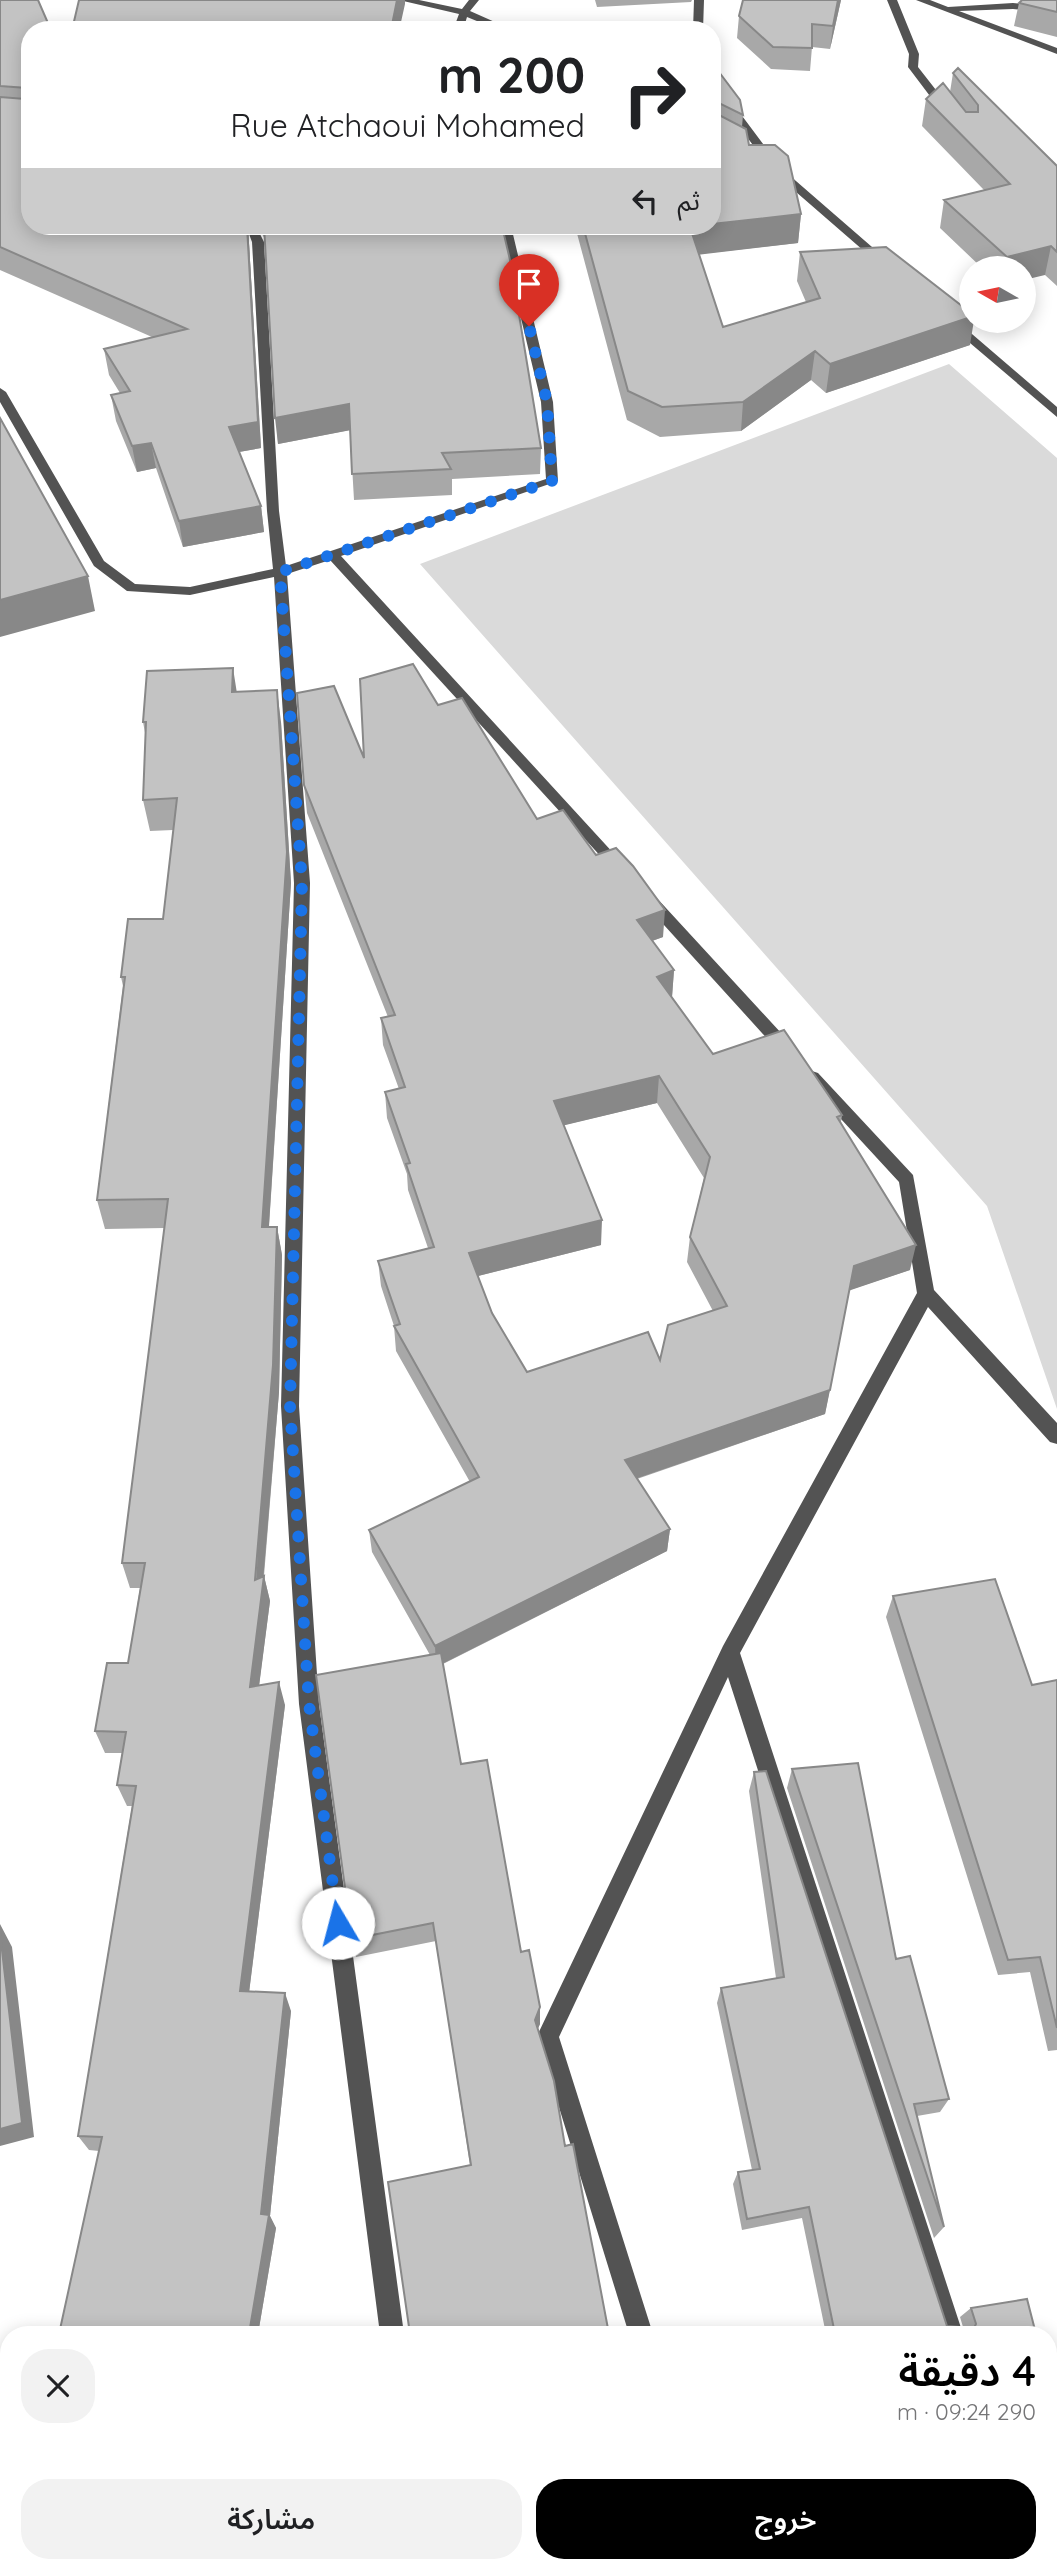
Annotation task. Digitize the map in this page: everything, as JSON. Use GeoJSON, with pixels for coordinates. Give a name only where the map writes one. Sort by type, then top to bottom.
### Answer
{"type":"FeatureCollection","features":[{"type":"Feature","properties":{"kind":"street"},"geometry":{"type":"LineString","coordinates":[[404,0],[464,12],[486,21]]}},
{"type":"Feature","properties":{"kind":"street"},"geometry":{"type":"LineString","coordinates":[[461,21],[464,12],[474,0]]}},
{"type":"Feature","properties":{"kind":"street"},"geometry":{"type":"LineString","coordinates":[[698,21],[699,0]]}},
{"type":"Feature","properties":{"kind":"street"},"geometry":{"type":"LineString","coordinates":[[892,0],[915,54],[913,67],[951,117]]}},
{"type":"Feature","properties":{"kind":"street"},"geometry":{"type":"LineString","coordinates":[[921,0],[1057,51]]}},
{"type":"Feature","properties":{"kind":"street"},"geometry":{"type":"LineString","coordinates":[[944,9],[1014,3],[1057,10]]}},
{"type":"Feature","properties":{"kind":"street"},"geometry":{"type":"LineString","coordinates":[[721,95],[777,170]]}},
{"type":"Feature","properties":{"kind":"street"},"geometry":{"type":"LineString","coordinates":[[756,158],[777,170],[891,269]]}},
{"type":"Feature","properties":{"kind":"street"},"geometry":{"type":"LineString","coordinates":[[255,235],[258,242],[273,511],[280,572],[302,883],[290,1406],[308,1691],[391,2326]]}},
{"type":"Feature","properties":{"kind":"street"},"geometry":{"type":"LineString","coordinates":[[0,392],[99,563],[132,588],[190,591],[280,572],[334,556],[552,481],[547,402],[507,235]]}},
{"type":"Feature","properties":{"kind":"street"},"geometry":{"type":"LineString","coordinates":[[943,314],[1057,413]]}},
{"type":"Feature","properties":{"kind":"street"},"geometry":{"type":"LineString","coordinates":[[334,556],[907,1180],[926,1293],[1057,1436]]}},
{"type":"Feature","properties":{"kind":"street"},"geometry":{"type":"LineString","coordinates":[[639,2326],[548,2036],[730,1652],[926,1293]]}},
{"type":"Feature","properties":{"kind":"street"},"geometry":{"type":"LineString","coordinates":[[730,1652],[948,2326]]}},
{"type":"Feature","properties":{"kind":"shaded area"},"geometry":{"type":"Polygon","coordinates":[[[949,364],[1057,458],[1057,1409],[987,1206],[420,564],[949,364]]]}},
{"type":"Feature","properties":{"kind":"building"},"geometry":{"type":"Polygon","coordinates":[[[0,0],[38,0],[47,21],[21,21],[21,88],[0,86],[0,0]]]}},
{"type":"Feature","properties":{"kind":"building"},"geometry":{"type":"Polygon","coordinates":[[[79,0],[397,0],[393,21],[74,21],[79,0]]]}},
{"type":"Feature","properties":{"kind":"building"},"geometry":{"type":"Polygon","coordinates":[[[743,0],[838,0],[833,26],[812,24],[812,48],[773,47],[739,16],[743,0]]]}},
{"type":"Feature","properties":{"kind":"building"},"geometry":{"type":"Polygon","coordinates":[[[1022,0],[1057,0],[1057,12],[1019,3],[1022,0]]]}},
{"type":"Feature","properties":{"kind":"building"},"geometry":{"type":"Polygon","coordinates":[[[958,68],[1057,166],[1057,252],[1051,246],[1006,256],[944,200],[1010,184],[926,99],[943,83],[966,112],[978,112],[978,105],[953,73],[958,68]]]}},
{"type":"Feature","properties":{"kind":"building"},"geometry":{"type":"Polygon","coordinates":[[[721,75],[740,100],[743,115],[721,104],[721,75]]]}},
{"type":"Feature","properties":{"kind":"building"},"geometry":{"type":"Polygon","coordinates":[[[0,97],[21,99],[21,235],[248,235],[258,422],[229,427],[261,506],[179,521],[151,443],[132,446],[111,395],[130,391],[104,349],[187,329],[0,247],[0,97]]]}},
{"type":"Feature","properties":{"kind":"building"},"geometry":{"type":"Polygon","coordinates":[[[721,116],[746,129],[749,145],[775,145],[788,156],[801,214],[721,223],[721,116]]]}},
{"type":"Feature","properties":{"kind":"building"},"geometry":{"type":"Polygon","coordinates":[[[265,235],[504,235],[541,448],[442,453],[451,469],[352,474],[349,404],[275,418],[265,235]]]}},
{"type":"Feature","properties":{"kind":"building"},"geometry":{"type":"Polygon","coordinates":[[[585,235],[693,235],[723,327],[820,298],[800,252],[886,247],[959,304],[959,321],[830,364],[815,351],[743,402],[662,407],[628,391],[585,235]]]}},
{"type":"Feature","properties":{"kind":"building"},"geometry":{"type":"Polygon","coordinates":[[[0,418],[88,576],[0,600],[0,418]]]}},
{"type":"Feature","properties":{"kind":"building"},"geometry":{"type":"Polygon","coordinates":[[[413,664],[438,705],[462,698],[537,819],[563,810],[596,855],[616,848],[633,866],[665,910],[637,920],[674,970],[657,977],[713,1054],[784,1030],[842,1115],[837,1117],[916,1245],[854,1266],[830,1390],[625,1460],[670,1529],[435,1646],[369,1530],[479,1477],[394,1326],[400,1324],[378,1261],[434,1247],[406,1164],[410,1163],[385,1092],[405,1087],[381,1018],[395,1015],[304,785],[297,693],[334,686],[364,758],[360,679],[413,664]],[[659,1076],[554,1101],[602,1220],[469,1253],[492,1313],[527,1372],[648,1332],[660,1360],[668,1325],[727,1306],[690,1237],[710,1157],[659,1076]]]}},
{"type":"Feature","properties":{"kind":"building"},"geometry":{"type":"Polygon","coordinates":[[[233,668],[232,692],[277,690],[287,852],[262,1227],[277,1227],[273,1365],[255,1580],[264,1576],[250,1687],[279,1682],[240,1991],[285,1993],[261,2214],[269,2215],[250,2326],[61,2326],[102,2137],[78,2136],[136,1786],[117,1785],[126,1732],[95,1731],[107,1663],[128,1663],[145,1563],[122,1563],[168,1199],[97,1200],[125,977],[121,977],[128,919],[163,919],[177,798],[143,800],[146,722],[143,722],[147,671],[233,668]]]}},
{"type":"Feature","properties":{"kind":"building"},"geometry":{"type":"Polygon","coordinates":[[[995,1579],[1032,1685],[1057,1680],[1057,2028],[1040,1957],[1008,1960],[893,1596],[995,1579]]]}},
{"type":"Feature","properties":{"kind":"building"},"geometry":{"type":"Polygon","coordinates":[[[441,1653],[461,1764],[487,1760],[521,1952],[529,1950],[540,2007],[535,2020],[554,2081],[565,2146],[573,2144],[607,2326],[409,2326],[388,2182],[471,2165],[433,1923],[352,1939],[316,1675],[441,1653]]]}},
{"type":"Feature","properties":{"kind":"building"},"geometry":{"type":"Polygon","coordinates":[[[858,1763],[896,1959],[910,1956],[949,2099],[914,2104],[944,2227],[792,1769],[858,1763]]]}},
{"type":"Feature","properties":{"kind":"building"},"geometry":{"type":"Polygon","coordinates":[[[766,1771],[947,2326],[833,2326],[809,2207],[747,2219],[738,2172],[760,2169],[721,1988],[784,1977],[754,1772],[766,1771]]]}},
{"type":"Feature","properties":{"kind":"building"},"geometry":{"type":"Polygon","coordinates":[[[0,1933],[22,2123],[0,2129],[0,1933]]]}},
{"type":"Feature","properties":{"kind":"building"},"geometry":{"type":"Polygon","coordinates":[[[1027,2299],[1034,2326],[975,2326],[971,2308],[1027,2299]]]}},
{"type":"Feature","properties":{"kind":"route"},"geometry":{"type":"LineString","coordinates":[[338,1923],[309,1704],[290,1406],[302,883],[280,572],[552,481],[547,402],[529,326]]}}]}
